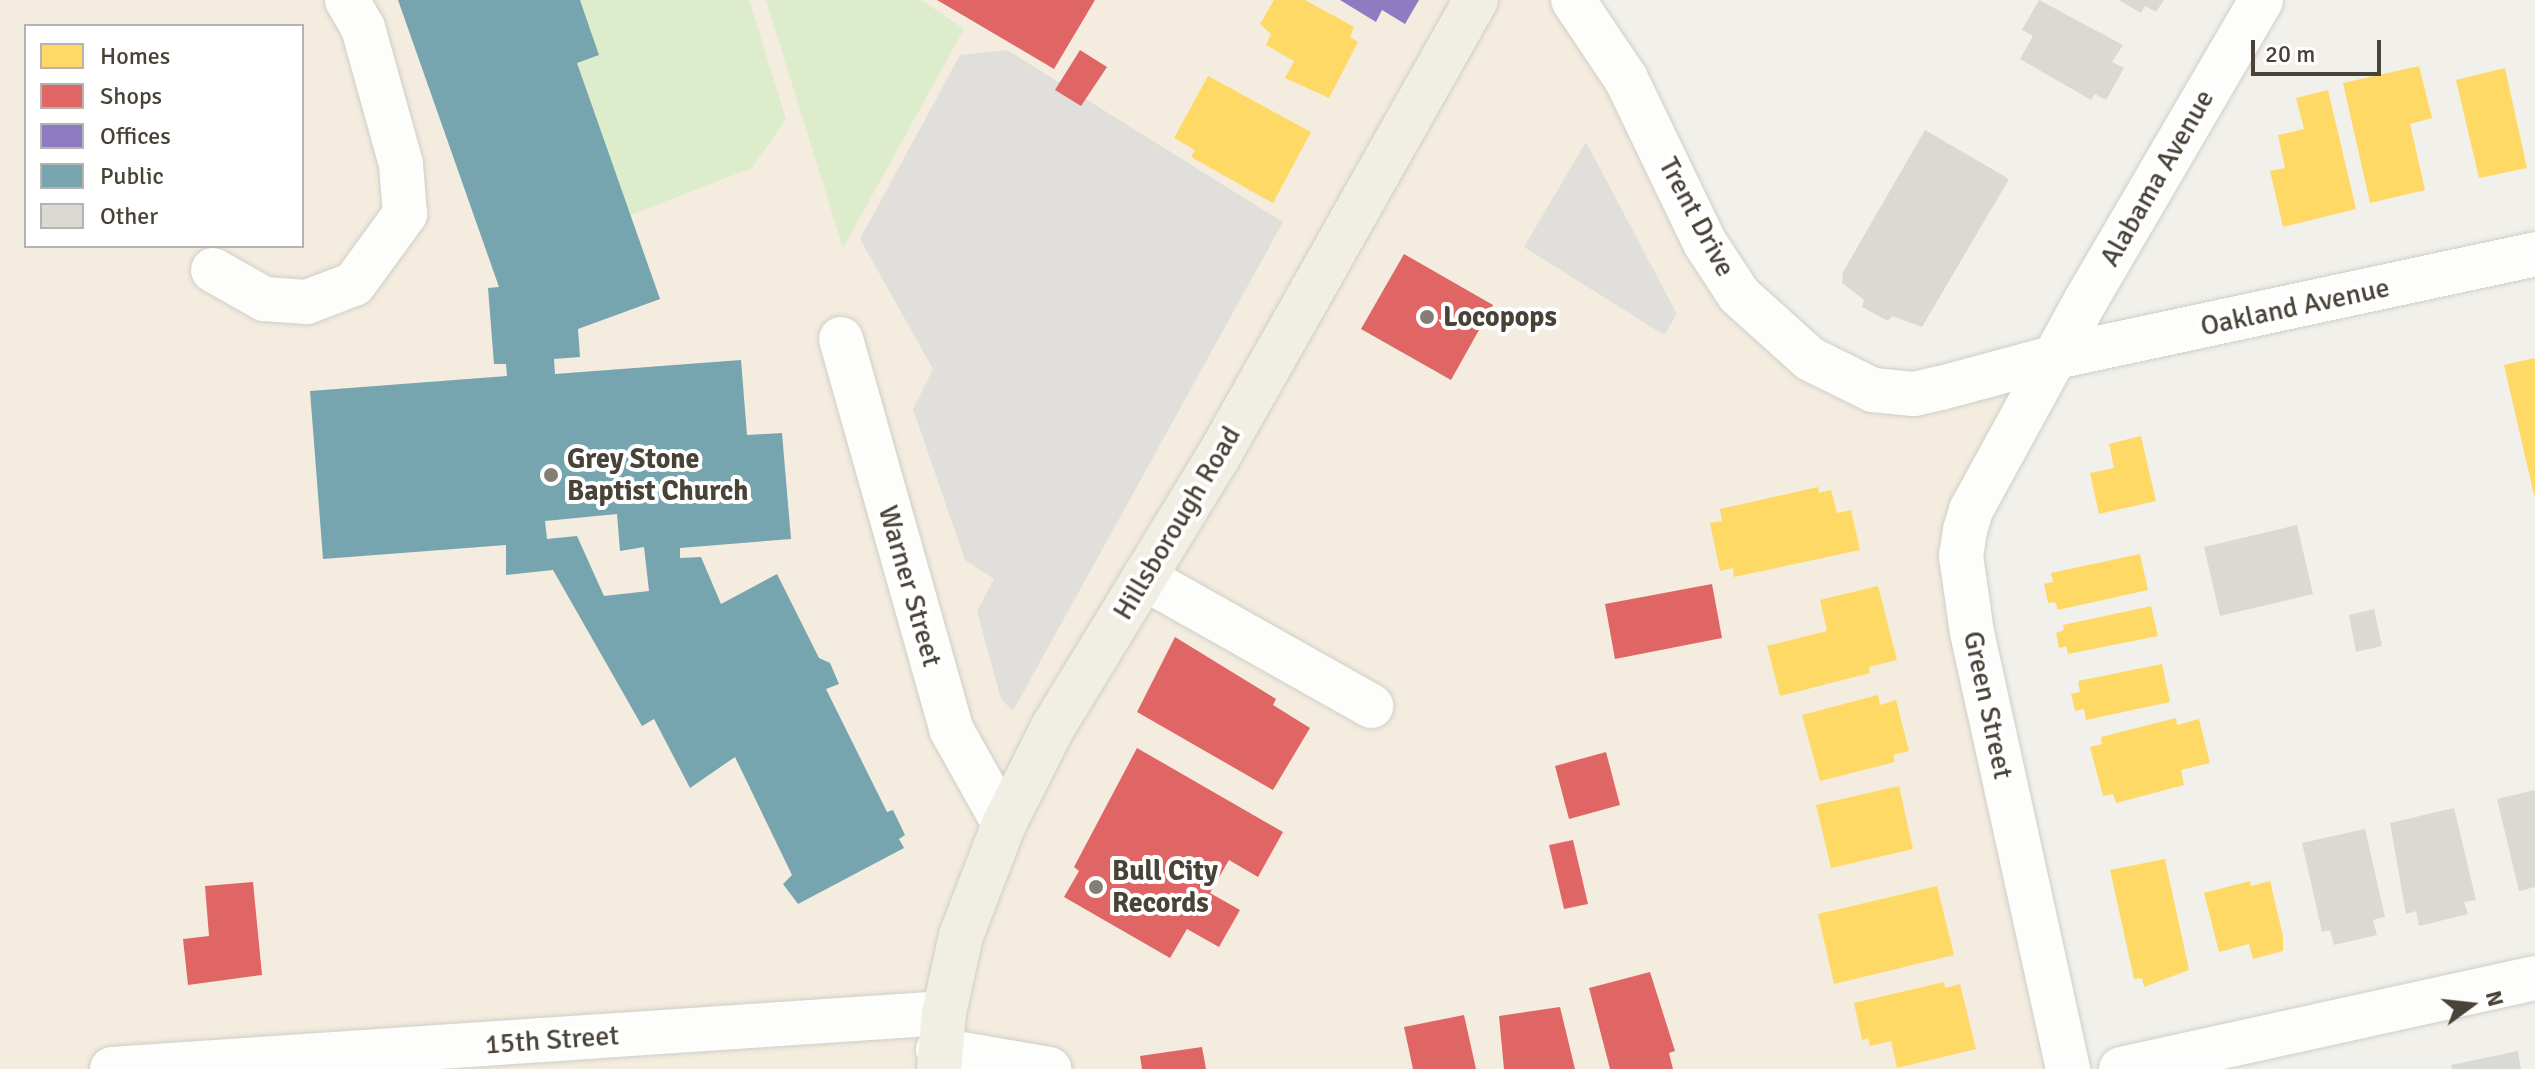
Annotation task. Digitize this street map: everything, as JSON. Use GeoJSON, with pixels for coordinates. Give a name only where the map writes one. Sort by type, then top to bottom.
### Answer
{"type":"FeatureCollection","features":[{"type":"Feature","properties":{"kind":"main road","name":"Hillsborough Road"},"geometry":{"type":"LineString","coordinates":[[940,1044],[961,936],[1004,824],[1053,727],[1144,578],[1476,0]]}},
{"type":"Feature","properties":{"kind":"street"},"geometry":{"type":"LineString","coordinates":[[213,270],[264,299],[307,302],[354,284],[405,214],[401,164],[363,28],[347,0]]}},
{"type":"Feature","properties":{"kind":"street","name":"Trent Drive"},"geometry":{"type":"LineString","coordinates":[[1573,0],[1626,79],[1714,260],[1787,342],[1845,378],[1893,393],[1941,388],[2056,357]]}},
{"type":"Feature","properties":{"kind":"street","name":"Alabama Avenue"},"geometry":{"type":"LineString","coordinates":[[2056,357],[2261,0]]}},
{"type":"Feature","properties":{"kind":"street","name":"Oakland Avenue"},"geometry":{"type":"LineString","coordinates":[[2056,357],[2535,254]]}},
{"type":"Feature","properties":{"kind":"street","name":"Warner Street"},"geometry":{"type":"LineString","coordinates":[[841,339],[951,729],[1004,824]]}},
{"type":"Feature","properties":{"kind":"street","name":"Green Street"},"geometry":{"type":"LineString","coordinates":[[2056,357],[1971,510],[1961,556],[1972,633],[2068,1069]]}},
{"type":"Feature","properties":{"kind":"street"},"geometry":{"type":"LineString","coordinates":[[1144,578],[1371,706]]}},
{"type":"Feature","properties":{"kind":"street"},"geometry":{"type":"LineString","coordinates":[[2121,1069],[2535,978]]}},
{"type":"Feature","properties":{"kind":"street","name":"15th Street"},"geometry":{"type":"LineString","coordinates":[[112,1069],[940,1044],[1049,1069]]}},
{"type":"Feature","properties":{"kind":"shaded area"},"geometry":{"type":"Polygon","coordinates":[[[0,0],[1559,0],[1680,206],[1822,374],[2042,376],[1960,530],[2076,1069],[0,1069],[0,0]]]}},
{"type":"Feature","properties":{"kind":"shaded area"},"geometry":{"type":"Polygon","coordinates":[[[1007,50],[1283,222],[1013,711],[1001,699],[977,611],[994,579],[965,560],[913,409],[933,369],[860,239],[960,55],[1007,50]]]}},
{"type":"Feature","properties":{"kind":"shaded area"},"geometry":{"type":"Polygon","coordinates":[[[1586,142],[1677,314],[1664,335],[1524,247],[1586,142]]]}},
{"type":"Feature","properties":{"kind":"green space"},"geometry":{"type":"Polygon","coordinates":[[[580,0],[749,0],[786,119],[752,168],[630,215],[577,63],[599,54],[580,0]]]}},
{"type":"Feature","properties":{"kind":"green space"},"geometry":{"type":"Polygon","coordinates":[[[766,0],[921,0],[964,29],[843,248],[766,0]]]}},
{"type":"Feature","properties":{"kind":"building: Homes"},"geometry":{"type":"Polygon","coordinates":[[[1274,0],[1305,0],[1354,27],[1350,37],[1358,42],[1329,98],[1285,78],[1294,61],[1266,45],[1271,34],[1260,24],[1274,0]]]}},
{"type":"Feature","properties":{"kind":"building: Homes"},"geometry":{"type":"Polygon","coordinates":[[[2419,66],[2432,118],[2410,124],[2425,190],[2370,203],[2343,83],[2419,66]]]}},
{"type":"Feature","properties":{"kind":"building: Homes"},"geometry":{"type":"Polygon","coordinates":[[[2505,68],[2527,168],[2479,178],[2456,80],[2505,68]]]}},
{"type":"Feature","properties":{"kind":"building: Homes"},"geometry":{"type":"Polygon","coordinates":[[[1208,76],[1311,132],[1273,203],[1191,157],[1195,150],[1174,138],[1208,76]]]}},
{"type":"Feature","properties":{"kind":"building: Homes"},"geometry":{"type":"Polygon","coordinates":[[[2328,90],[2356,209],[2283,227],[2270,171],[2285,168],[2278,135],[2304,129],[2296,98],[2328,90]]]}},
{"type":"Feature","properties":{"kind":"building: Homes"},"geometry":{"type":"Polygon","coordinates":[[[2535,358],[2535,495],[2534,495],[2504,365],[2535,358]]]}},
{"type":"Feature","properties":{"kind":"building: Homes"},"geometry":{"type":"Polygon","coordinates":[[[2141,436],[2156,501],[2099,514],[2090,473],[2114,468],[2109,444],[2141,436]]]}},
{"type":"Feature","properties":{"kind":"building: Homes"},"geometry":{"type":"Polygon","coordinates":[[[1818,487],[1819,493],[1831,490],[1837,513],[1851,510],[1860,550],[1734,577],[1733,568],[1720,571],[1710,523],[1722,521],[1720,509],[1818,487]]]}},
{"type":"Feature","properties":{"kind":"building: Homes"},"geometry":{"type":"Polygon","coordinates":[[[2140,554],[2148,590],[2058,610],[2055,602],[2048,603],[2044,584],[2053,582],[2051,573],[2140,554]]]}},
{"type":"Feature","properties":{"kind":"building: Homes"},"geometry":{"type":"Polygon","coordinates":[[[1878,586],[1897,660],[1869,667],[1870,673],[1780,696],[1767,646],[1827,631],[1820,600],[1878,586]]]}},
{"type":"Feature","properties":{"kind":"building: Homes"},"geometry":{"type":"Polygon","coordinates":[[[2151,606],[2158,636],[2068,654],[2066,646],[2059,648],[2056,633],[2064,630],[2063,625],[2151,606]]]}},
{"type":"Feature","properties":{"kind":"building: Homes"},"geometry":{"type":"Polygon","coordinates":[[[2162,664],[2170,702],[2086,720],[2084,709],[2075,711],[2071,694],[2080,692],[2078,681],[2162,664]]]}},
{"type":"Feature","properties":{"kind":"building: Homes"},"geometry":{"type":"Polygon","coordinates":[[[1878,695],[1880,705],[1896,700],[1909,751],[1893,755],[1895,762],[1820,781],[1802,715],[1878,695]]]}},
{"type":"Feature","properties":{"kind":"building: Homes"},"geometry":{"type":"Polygon","coordinates":[[[2176,718],[2177,725],[2199,719],[2210,763],[2181,770],[2184,785],[2116,803],[2113,794],[2103,796],[2090,747],[2102,744],[2101,737],[2176,718]]]}},
{"type":"Feature","properties":{"kind":"building: Homes"},"geometry":{"type":"Polygon","coordinates":[[[1899,786],[1913,849],[1831,868],[1816,805],[1899,786]]]}},
{"type":"Feature","properties":{"kind":"building: Homes"},"geometry":{"type":"Polygon","coordinates":[[[2165,859],[2189,970],[2144,987],[2142,978],[2134,979],[2110,870],[2165,859]]]}},
{"type":"Feature","properties":{"kind":"building: Homes"},"geometry":{"type":"Polygon","coordinates":[[[2250,881],[2251,886],[2270,881],[2283,936],[2283,951],[2253,959],[2249,944],[2219,952],[2204,893],[2250,881]]]}},
{"type":"Feature","properties":{"kind":"building: Homes"},"geometry":{"type":"Polygon","coordinates":[[[1937,886],[1954,955],[1834,984],[1818,914],[1937,886]]]}},
{"type":"Feature","properties":{"kind":"building: Homes"},"geometry":{"type":"Polygon","coordinates":[[[1944,982],[1945,988],[1960,984],[1976,1049],[1897,1068],[1891,1041],[1870,1046],[1868,1038],[1862,1040],[1854,1003],[1944,982]]]}},
{"type":"Feature","properties":{"kind":"building: Shops"},"geometry":{"type":"Polygon","coordinates":[[[937,0],[1095,0],[1054,69],[937,0]]]}},
{"type":"Feature","properties":{"kind":"building: Shops"},"geometry":{"type":"Polygon","coordinates":[[[1080,50],[1107,67],[1081,106],[1055,90],[1080,50]]]}},
{"type":"Feature","properties":{"kind":"building: Shops","name":"Locopops"},"geometry":{"type":"Polygon","coordinates":[[[1404,254],[1493,305],[1451,380],[1361,329],[1404,254]]]}},
{"type":"Feature","properties":{"kind":"building: Shops"},"geometry":{"type":"Polygon","coordinates":[[[1712,584],[1722,638],[1615,659],[1605,604],[1712,584]]]}},
{"type":"Feature","properties":{"kind":"building: Shops"},"geometry":{"type":"Polygon","coordinates":[[[1175,637],[1276,699],[1273,705],[1310,728],[1273,790],[1137,712],[1175,637]]]}},
{"type":"Feature","properties":{"kind":"building: Shops"},"geometry":{"type":"Polygon","coordinates":[[[1137,748],[1283,832],[1258,877],[1229,860],[1210,893],[1240,910],[1219,947],[1187,929],[1170,958],[1064,897],[1079,871],[1074,867],[1137,748]]]}},
{"type":"Feature","properties":{"kind":"building: Shops"},"geometry":{"type":"Polygon","coordinates":[[[1606,752],[1620,805],[1569,819],[1555,766],[1606,752]]]}},
{"type":"Feature","properties":{"kind":"building: Shops"},"geometry":{"type":"Polygon","coordinates":[[[1573,840],[1588,904],[1564,909],[1549,845],[1573,840]]]}},
{"type":"Feature","properties":{"kind":"building: Shops"},"geometry":{"type":"Polygon","coordinates":[[[253,882],[262,975],[188,985],[183,939],[209,936],[205,886],[253,882]]]}},
{"type":"Feature","properties":{"kind":"building: Shops"},"geometry":{"type":"Polygon","coordinates":[[[1650,972],[1675,1051],[1669,1053],[1673,1069],[1610,1069],[1589,988],[1650,972]]]}},
{"type":"Feature","properties":{"kind":"building: Shops"},"geometry":{"type":"Polygon","coordinates":[[[1560,1007],[1575,1069],[1504,1069],[1499,1016],[1560,1007]]]}},
{"type":"Feature","properties":{"kind":"building: Shops"},"geometry":{"type":"Polygon","coordinates":[[[1464,1015],[1476,1069],[1413,1069],[1404,1027],[1464,1015]]]}},
{"type":"Feature","properties":{"kind":"building: Shops"},"geometry":{"type":"Polygon","coordinates":[[[1202,1047],[1206,1069],[1142,1069],[1140,1056],[1202,1047]]]}},
{"type":"Feature","properties":{"kind":"building: Offices"},"geometry":{"type":"Polygon","coordinates":[[[1340,0],[1419,0],[1405,24],[1382,10],[1376,22],[1340,0]]]}},
{"type":"Feature","properties":{"kind":"building: Public","name":"Grey Stone Baptist Church"},"geometry":{"type":"Polygon","coordinates":[[[398,0],[580,0],[599,55],[577,63],[660,299],[578,329],[580,357],[554,359],[555,374],[741,360],[747,435],[782,433],[791,539],[680,548],[680,558],[701,557],[721,604],[777,574],[819,658],[830,663],[839,684],[826,689],[887,812],[893,810],[905,835],[899,839],[904,848],[798,904],[783,884],[792,875],[735,757],[690,788],[654,719],[642,726],[553,570],[506,575],[506,545],[323,559],[310,391],[507,376],[506,364],[494,364],[488,288],[499,287],[398,0]],[[617,514],[545,521],[547,539],[577,536],[604,596],[649,591],[644,547],[620,551],[617,514]]]}},
{"type":"Feature","properties":{"kind":"building: Other"},"geometry":{"type":"Polygon","coordinates":[[[2039,0],[2123,45],[2112,62],[2124,68],[2106,100],[2095,94],[2091,100],[2020,59],[2033,36],[2022,30],[2039,0]]]}},
{"type":"Feature","properties":{"kind":"building: Other"},"geometry":{"type":"Polygon","coordinates":[[[2119,0],[2164,0],[2156,12],[2145,6],[2141,13],[2119,0]]]}},
{"type":"Feature","properties":{"kind":"building: Other"},"geometry":{"type":"Polygon","coordinates":[[[1925,130],[2009,179],[1922,327],[1892,316],[1888,321],[1862,307],[1864,300],[1842,283],[1843,272],[1925,130]]]}},
{"type":"Feature","properties":{"kind":"building: Other"},"geometry":{"type":"Polygon","coordinates":[[[2297,525],[2313,594],[2220,616],[2204,547],[2297,525]]]}},
{"type":"Feature","properties":{"kind":"building: Other"},"geometry":{"type":"Polygon","coordinates":[[[2374,609],[2382,646],[2356,652],[2349,615],[2374,609]]]}},
{"type":"Feature","properties":{"kind":"building: Other"},"geometry":{"type":"Polygon","coordinates":[[[2535,790],[2535,887],[2519,891],[2497,799],[2535,790]]]}},
{"type":"Feature","properties":{"kind":"building: Other"},"geometry":{"type":"Polygon","coordinates":[[[2454,808],[2476,900],[2464,902],[2468,914],[2419,926],[2416,911],[2406,914],[2390,823],[2454,808]]]}},
{"type":"Feature","properties":{"kind":"building: Other"},"geometry":{"type":"Polygon","coordinates":[[[2365,829],[2385,917],[2373,920],[2377,935],[2334,945],[2330,930],[2322,932],[2302,843],[2365,829]]]}},
{"type":"Feature","properties":{"kind":"building: Other"},"geometry":{"type":"Polygon","coordinates":[[[2518,1051],[2521,1069],[2452,1069],[2451,1065],[2518,1051]]]}},
{"type":"Feature","properties":{"kind":"place","name":"Locopops"},"geometry":{"type":"Point","coordinates":[1427,317]}},
{"type":"Feature","properties":{"kind":"place","name":"Grey Stone Baptist Church"},"geometry":{"type":"Point","coordinates":[551,475]}},
{"type":"Feature","properties":{"kind":"place","name":"Bull City Records"},"geometry":{"type":"Point","coordinates":[1096,887]}}]}
